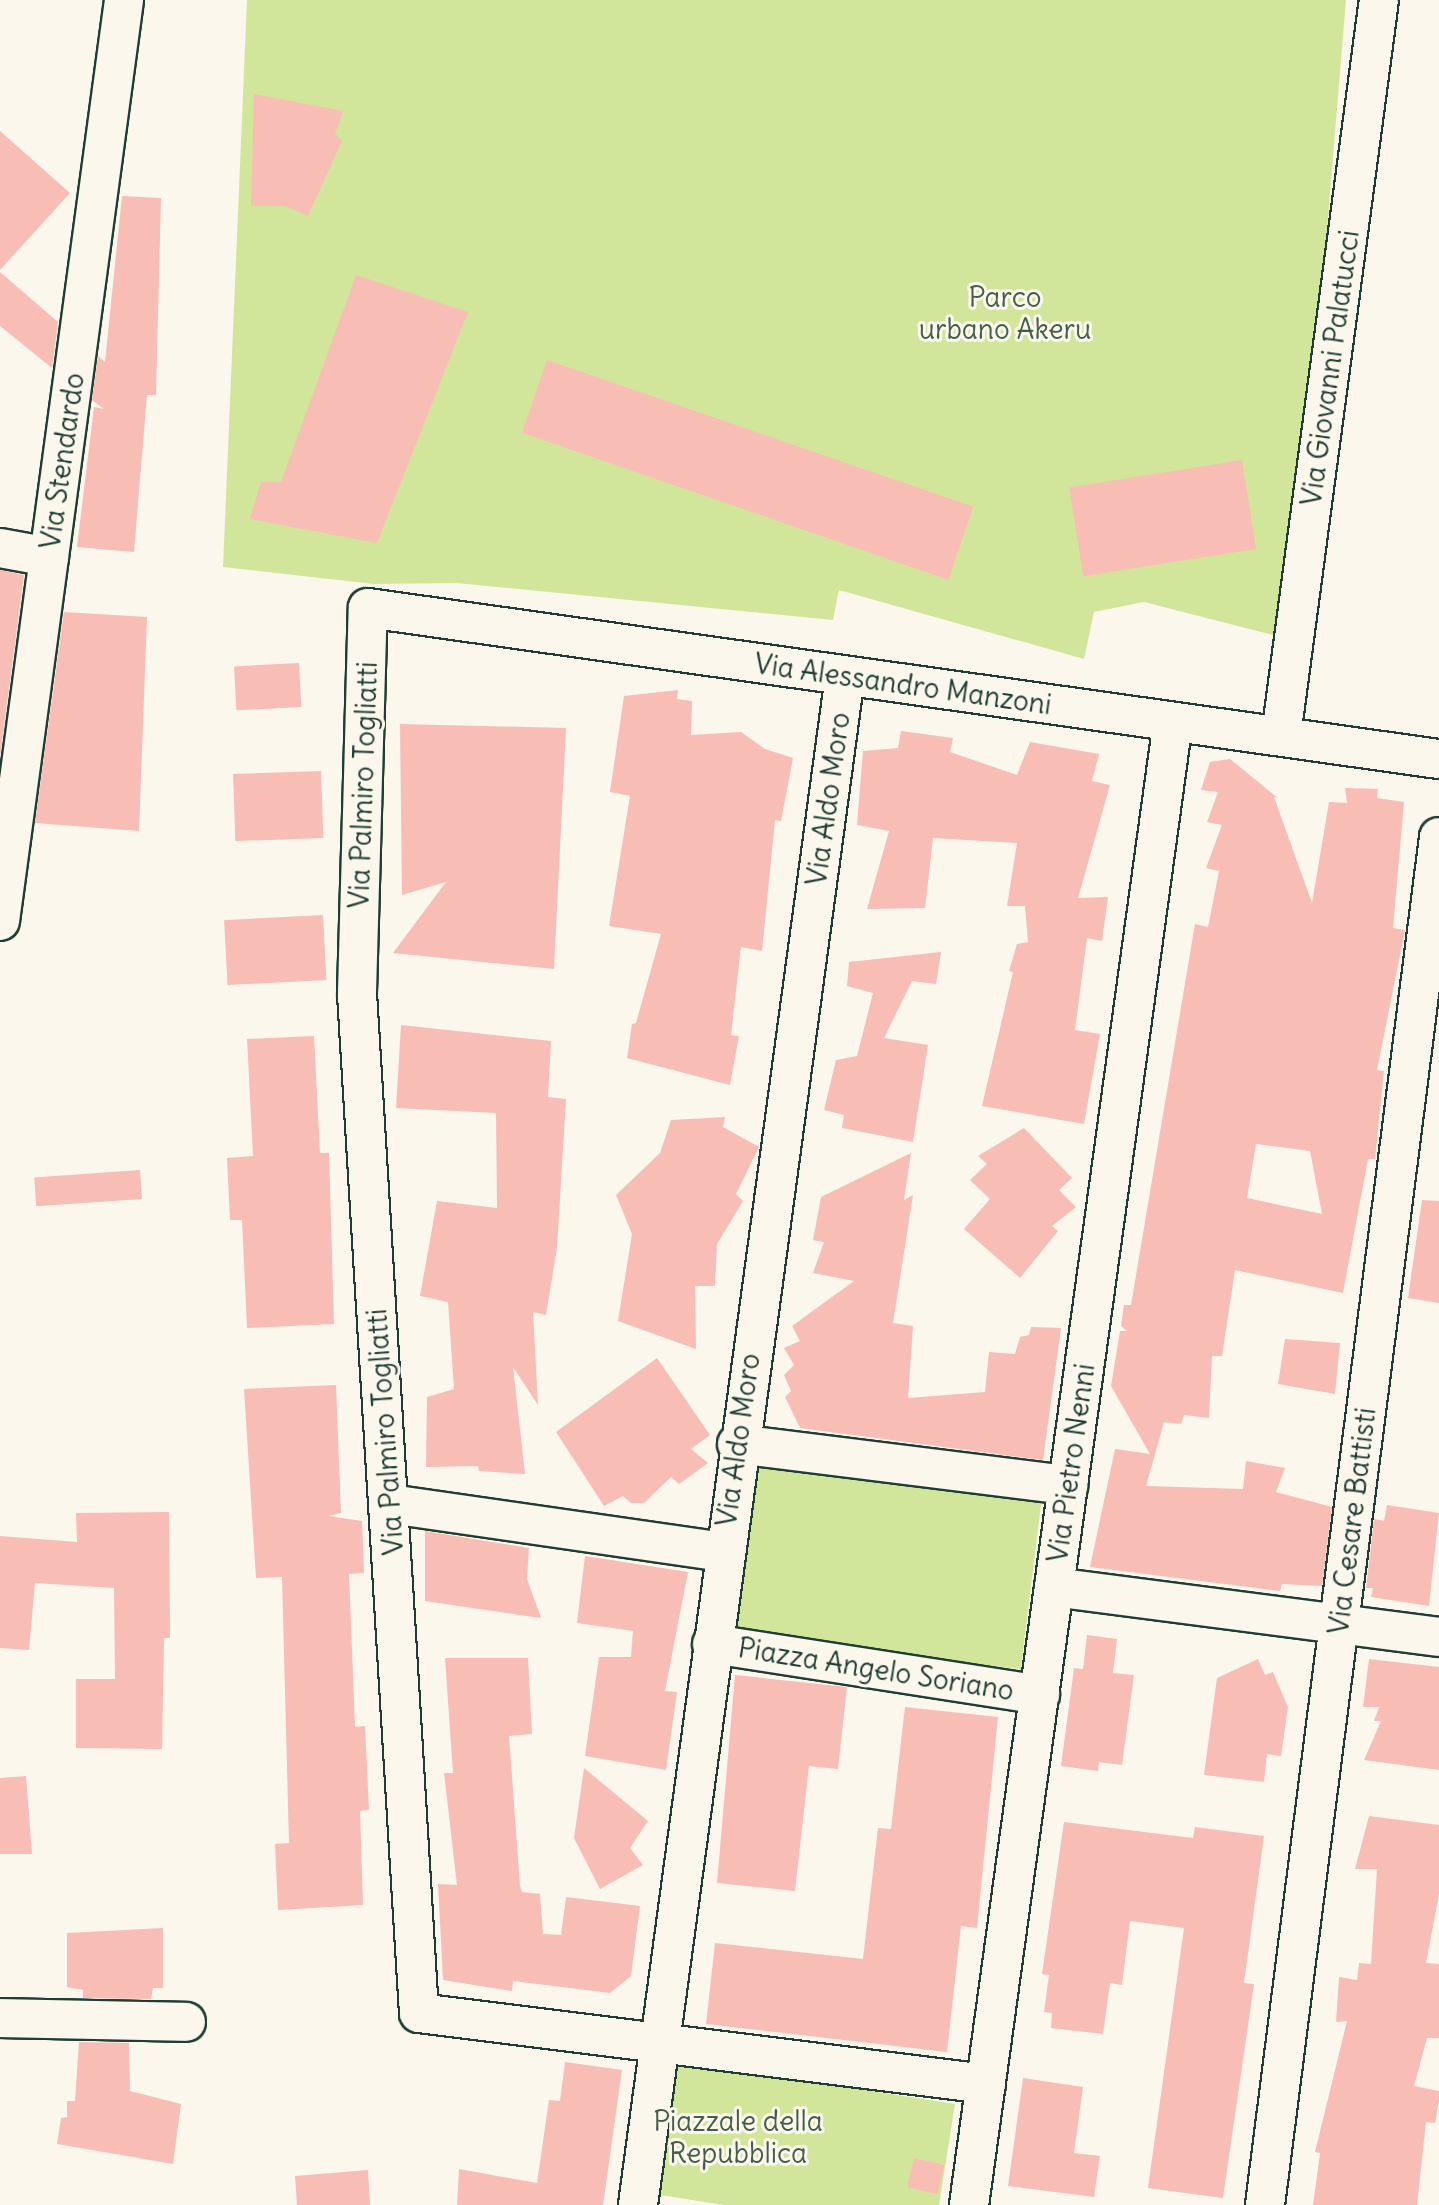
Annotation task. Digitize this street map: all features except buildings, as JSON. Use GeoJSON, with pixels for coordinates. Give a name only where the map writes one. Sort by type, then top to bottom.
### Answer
{"type":"FeatureCollection","features":[{"type":"Feature","properties":{"kind":"street","name":"Via Stendardo"},"geometry":{"type":"LineString","coordinates":[[0,921],[124,0]]}},
{"type":"Feature","properties":{"kind":"street","name":"Via Giovanni Palatucci"},"geometry":{"type":"LineString","coordinates":[[1281,736],[1379,0]]}},
{"type":"Feature","properties":{"kind":"street"},"geometry":{"type":"LineString","coordinates":[[0,548],[49,557]]}},
{"type":"Feature","properties":{"kind":"street","name":"Via Alessandro Manzoni"},"geometry":{"type":"LineString","coordinates":[[368,608],[1439,759]]}},
{"type":"Feature","properties":{"kind":"street","name":"Via Palmiro Togliatti"},"geometry":{"type":"LineString","coordinates":[[368,608],[357,992],[419,2013],[662,2042]]}},
{"type":"Feature","properties":{"kind":"street","name":"Via Aldo Moro"},"geometry":{"type":"LineString","coordinates":[[638,2205],[662,2042],[737,1444],[845,677]]}},
{"type":"Feature","properties":{"kind":"street","name":"Via Pietro Nenni"},"geometry":{"type":"LineString","coordinates":[[969,2205],[1173,722]]}},
{"type":"Feature","properties":{"kind":"street","name":"Via Cesare Battisti"},"geometry":{"type":"LineString","coordinates":[[1265,2205],[1439,837]]}},
{"type":"Feature","properties":{"kind":"street"},"geometry":{"type":"LineString","coordinates":[[737,1444],[1068,1485]]}},
{"type":"Feature","properties":{"kind":"street"},"geometry":{"type":"LineString","coordinates":[[390,1504],[723,1552]]}},
{"type":"Feature","properties":{"kind":"street"},"geometry":{"type":"LineString","coordinates":[[1054,1587],[1439,1637]]}},
{"type":"Feature","properties":{"kind":"street","name":"Piazza Angelo Soriano"},"geometry":{"type":"LineString","coordinates":[[712,1644],[1040,1695]]}},
{"type":"Feature","properties":{"kind":"street"},"geometry":{"type":"LineString","coordinates":[[0,2018],[186,2022]]}},
{"type":"Feature","properties":{"kind":"street"},"geometry":{"type":"LineString","coordinates":[[662,2042],[986,2084]]}},
{"type":"Feature","properties":{"kind":"green space","name":"Parco urbano Akeru"},"geometry":{"type":"Polygon","coordinates":[[[247,0],[1346,0],[1293,640],[1144,602],[1094,612],[1084,659],[839,590],[833,620],[456,583],[374,584],[223,567],[247,0]]]}},
{"type":"Feature","properties":{"kind":"green space"},"geometry":{"type":"Polygon","coordinates":[[[746,1462],[1042,1498],[1021,1669],[725,1633],[746,1462]]]}},
{"type":"Feature","properties":{"kind":"green space","name":"Piazzale della Repubblica"},"geometry":{"type":"Polygon","coordinates":[[[678,2061],[955,2104],[939,2205],[724,2205],[660,2195],[678,2061]]]}}]}
